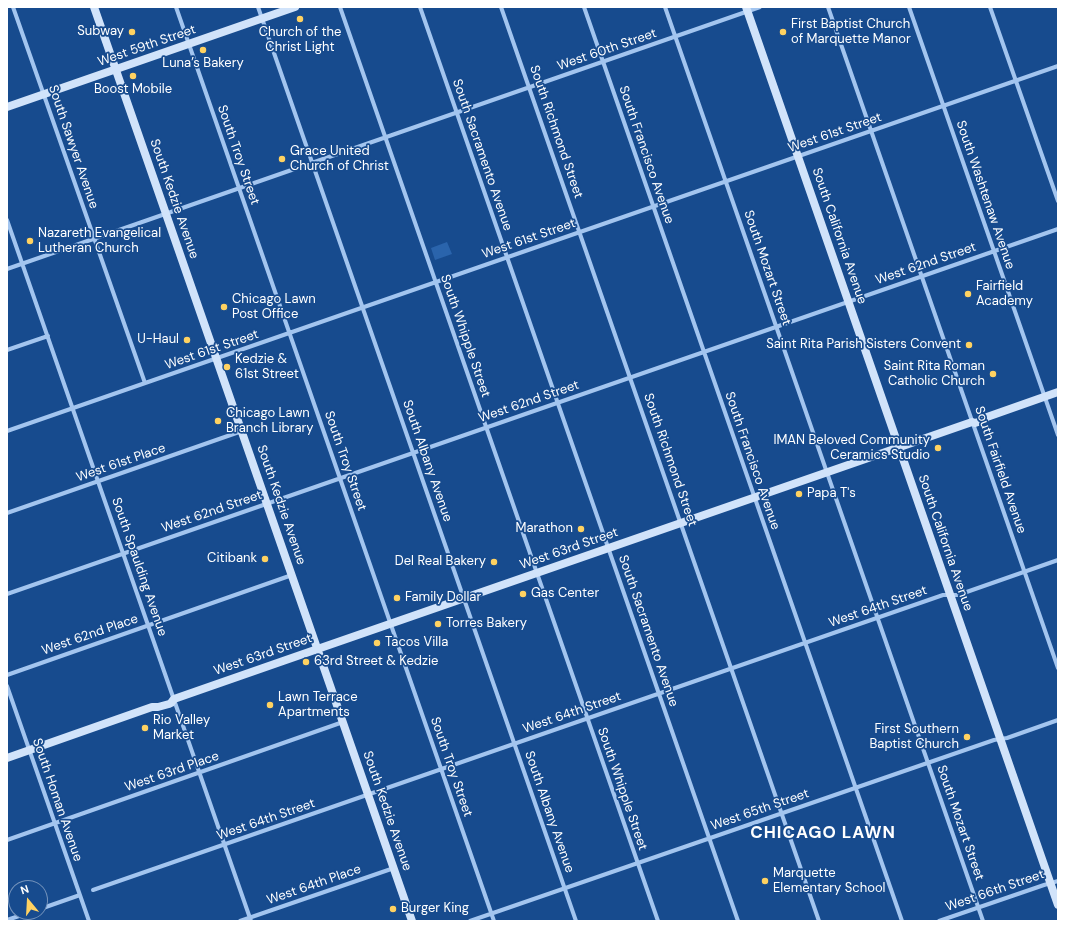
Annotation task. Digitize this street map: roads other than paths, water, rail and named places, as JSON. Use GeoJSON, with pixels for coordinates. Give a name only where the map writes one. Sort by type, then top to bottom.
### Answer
{"type":"FeatureCollection","features":[{"type":"Feature","properties":{"kind":"main road","name":"South Kedzie Avenue"},"geometry":{"type":"LineString","coordinates":[[94,7],[268,503],[412,921]]}},
{"type":"Feature","properties":{"kind":"main road","name":"West 59th Street"},"geometry":{"type":"LineString","coordinates":[[7,107],[295,7]]}},
{"type":"Feature","properties":{"kind":"main road","name":"South California Avenue"},"geometry":{"type":"LineString","coordinates":[[747,9],[1000,739],[1054,882],[1058,905]]}},
{"type":"Feature","properties":{"kind":"main road","name":"West 63rd Street"},"geometry":{"type":"LineString","coordinates":[[7,758],[152,707],[156,703],[169,698],[174,699],[682,523],[972,422],[974,419],[982,415],[987,417],[1058,392]]}},
{"type":"Feature","properties":{"kind":"street","name":"South Sawyer Avenue"},"geometry":{"type":"LineString","coordinates":[[14,7],[145,383]]}},
{"type":"Feature","properties":{"kind":"street","name":"South Troy Street"},"geometry":{"type":"LineString","coordinates":[[176,7],[494,921]]}},
{"type":"Feature","properties":{"kind":"street","name":"South Albany Avenue"},"geometry":{"type":"LineString","coordinates":[[258,7],[576,921]]}},
{"type":"Feature","properties":{"kind":"street","name":"South Whipple Street"},"geometry":{"type":"LineString","coordinates":[[340,7],[658,921]]}},
{"type":"Feature","properties":{"kind":"street","name":"South Sacramento Avenue"},"geometry":{"type":"LineString","coordinates":[[420,7],[738,921]]}},
{"type":"Feature","properties":{"kind":"street","name":"South Richmond Street"},"geometry":{"type":"LineString","coordinates":[[501,7],[682,523],[819,921]]}},
{"type":"Feature","properties":{"kind":"street","name":"South Francisco Avenue"},"geometry":{"type":"LineString","coordinates":[[584,7],[902,921]]}},
{"type":"Feature","properties":{"kind":"street","name":"South Mozart Street"},"geometry":{"type":"LineString","coordinates":[[665,7],[983,921]]}},
{"type":"Feature","properties":{"kind":"street","name":"West 60th Street"},"geometry":{"type":"LineString","coordinates":[[7,269],[603,62],[747,9],[760,7]]}},
{"type":"Feature","properties":{"kind":"street","name":"South Fairfield Avenue"},"geometry":{"type":"LineString","coordinates":[[828,7],[1058,668]]}},
{"type":"Feature","properties":{"kind":"street","name":"South Washtenaw Avenue"},"geometry":{"type":"LineString","coordinates":[[909,7],[1058,434]]}},
{"type":"Feature","properties":{"kind":"street"},"geometry":{"type":"LineString","coordinates":[[990,7],[1058,201]]}},
{"type":"Feature","properties":{"kind":"street","name":"West 61st Street"},"geometry":{"type":"LineString","coordinates":[[7,432],[1058,66]]}},
{"type":"Feature","properties":{"kind":"street","name":"South Spaulding Avenue"},"geometry":{"type":"LineString","coordinates":[[7,220],[250,919]]}},
{"type":"Feature","properties":{"kind":"street","name":"West 62nd Street"},"geometry":{"type":"LineString","coordinates":[[7,594],[1058,229]]}},
{"type":"Feature","properties":{"kind":"street"},"geometry":{"type":"LineString","coordinates":[[7,350],[48,336]]}},
{"type":"Feature","properties":{"kind":"street","name":"West 61st Place"},"geometry":{"type":"LineString","coordinates":[[7,513],[242,431]]}},
{"type":"Feature","properties":{"kind":"street","name":"West 64th Street"},"geometry":{"type":"LineString","coordinates":[[93,890],[943,595],[958,595],[1058,560]]}},
{"type":"Feature","properties":{"kind":"street","name":"West 62nd Place"},"geometry":{"type":"LineString","coordinates":[[7,675],[292,575]]}},
{"type":"Feature","properties":{"kind":"street","name":"South Homan Avenue"},"geometry":{"type":"LineString","coordinates":[[7,686],[89,921]]}},
{"type":"Feature","properties":{"kind":"street","name":"West 65th Street"},"geometry":{"type":"LineString","coordinates":[[470,921],[928,762],[994,740],[1007,738],[1058,720]]}},
{"type":"Feature","properties":{"kind":"street","name":"West 63rd Place"},"geometry":{"type":"LineString","coordinates":[[7,840],[344,722]]}},
{"type":"Feature","properties":{"kind":"street","name":"West 64th Place"},"geometry":{"type":"LineString","coordinates":[[240,921],[250,919],[394,868]]}},
{"type":"Feature","properties":{"kind":"street","name":"West 66th Street"},"geometry":{"type":"LineString","coordinates":[[939,921],[1054,882]]}},
{"type":"Feature","properties":{"kind":"street"},"geometry":{"type":"LineString","coordinates":[[48,906],[80,895]]}},
{"type":"Feature","properties":{"kind":"place","name":"Church of the Christ Light"},"geometry":{"type":"Point","coordinates":[300,19]}},
{"type":"Feature","properties":{"kind":"place","name":"Subway"},"geometry":{"type":"Point","coordinates":[132,32]}},
{"type":"Feature","properties":{"kind":"place","name":"First Baptist Church of Marquette Manor"},"geometry":{"type":"Point","coordinates":[783,32]}},
{"type":"Feature","properties":{"kind":"place","name":"Luna’s Bakery"},"geometry":{"type":"Point","coordinates":[203,50]}},
{"type":"Feature","properties":{"kind":"place","name":"Boost Mobile"},"geometry":{"type":"Point","coordinates":[133,76]}},
{"type":"Feature","properties":{"kind":"place","name":"Grace United Church of Christ"},"geometry":{"type":"Point","coordinates":[282,159]}},
{"type":"Feature","properties":{"kind":"place","name":"Nazareth Evangelical Lutheran Church"},"geometry":{"type":"Point","coordinates":[30,241]}},
{"type":"Feature","properties":{"kind":"place","name":"Fairfield Academy"},"geometry":{"type":"Point","coordinates":[968,294]}},
{"type":"Feature","properties":{"kind":"place","name":"Chicago Lawn Post Office"},"geometry":{"type":"Point","coordinates":[224,307]}},
{"type":"Feature","properties":{"kind":"place","name":"U-Haul"},"geometry":{"type":"Point","coordinates":[187,340]}},
{"type":"Feature","properties":{"kind":"place","name":"Saint Rita Parish Sisters Convent"},"geometry":{"type":"Point","coordinates":[969,345]}},
{"type":"Feature","properties":{"kind":"place","name":"Kedzie & 61st Street"},"geometry":{"type":"Point","coordinates":[227,367]}},
{"type":"Feature","properties":{"kind":"place","name":"Saint Rita Roman Catholic Church"},"geometry":{"type":"Point","coordinates":[993,374]}},
{"type":"Feature","properties":{"kind":"place","name":"Chicago Lawn Branch Library"},"geometry":{"type":"Point","coordinates":[218,421]}},
{"type":"Feature","properties":{"kind":"place","name":"IMAN Beloved Community Ceramics Studio"},"geometry":{"type":"Point","coordinates":[938,448]}},
{"type":"Feature","properties":{"kind":"place","name":"Papa T's"},"geometry":{"type":"Point","coordinates":[799,494]}},
{"type":"Feature","properties":{"kind":"place","name":"Marathon"},"geometry":{"type":"Point","coordinates":[581,529]}},
{"type":"Feature","properties":{"kind":"place","name":"Citibank"},"geometry":{"type":"Point","coordinates":[265,559]}},
{"type":"Feature","properties":{"kind":"place","name":"Del Real Bakery"},"geometry":{"type":"Point","coordinates":[494,562]}},
{"type":"Feature","properties":{"kind":"place","name":"Gas Center"},"geometry":{"type":"Point","coordinates":[523,594]}},
{"type":"Feature","properties":{"kind":"place","name":"Family Dollar"},"geometry":{"type":"Point","coordinates":[397,598]}},
{"type":"Feature","properties":{"kind":"place","name":"Torres Bakery"},"geometry":{"type":"Point","coordinates":[438,624]}},
{"type":"Feature","properties":{"kind":"place","name":"Tacos Villa"},"geometry":{"type":"Point","coordinates":[377,643]}},
{"type":"Feature","properties":{"kind":"place","name":"63rd Street & Kedzie"},"geometry":{"type":"Point","coordinates":[306,662]}},
{"type":"Feature","properties":{"kind":"place","name":"Lawn Terrace Apartments"},"geometry":{"type":"Point","coordinates":[270,705]}},
{"type":"Feature","properties":{"kind":"place","name":"Rio Valley Market"},"geometry":{"type":"Point","coordinates":[145,728]}},
{"type":"Feature","properties":{"kind":"place","name":"First Southern Baptist Church"},"geometry":{"type":"Point","coordinates":[967,737]}},
{"type":"Feature","properties":{"kind":"place","name":"Marquette Elementary School"},"geometry":{"type":"Point","coordinates":[765,881]}},
{"type":"Feature","properties":{"kind":"place","name":"Burger King"},"geometry":{"type":"Point","coordinates":[393,909]}},
{"type":"Feature","properties":{"kind":"district","name":"CHICAGO LAWN"},"geometry":{"type":"Point","coordinates":[823,834]}}]}
